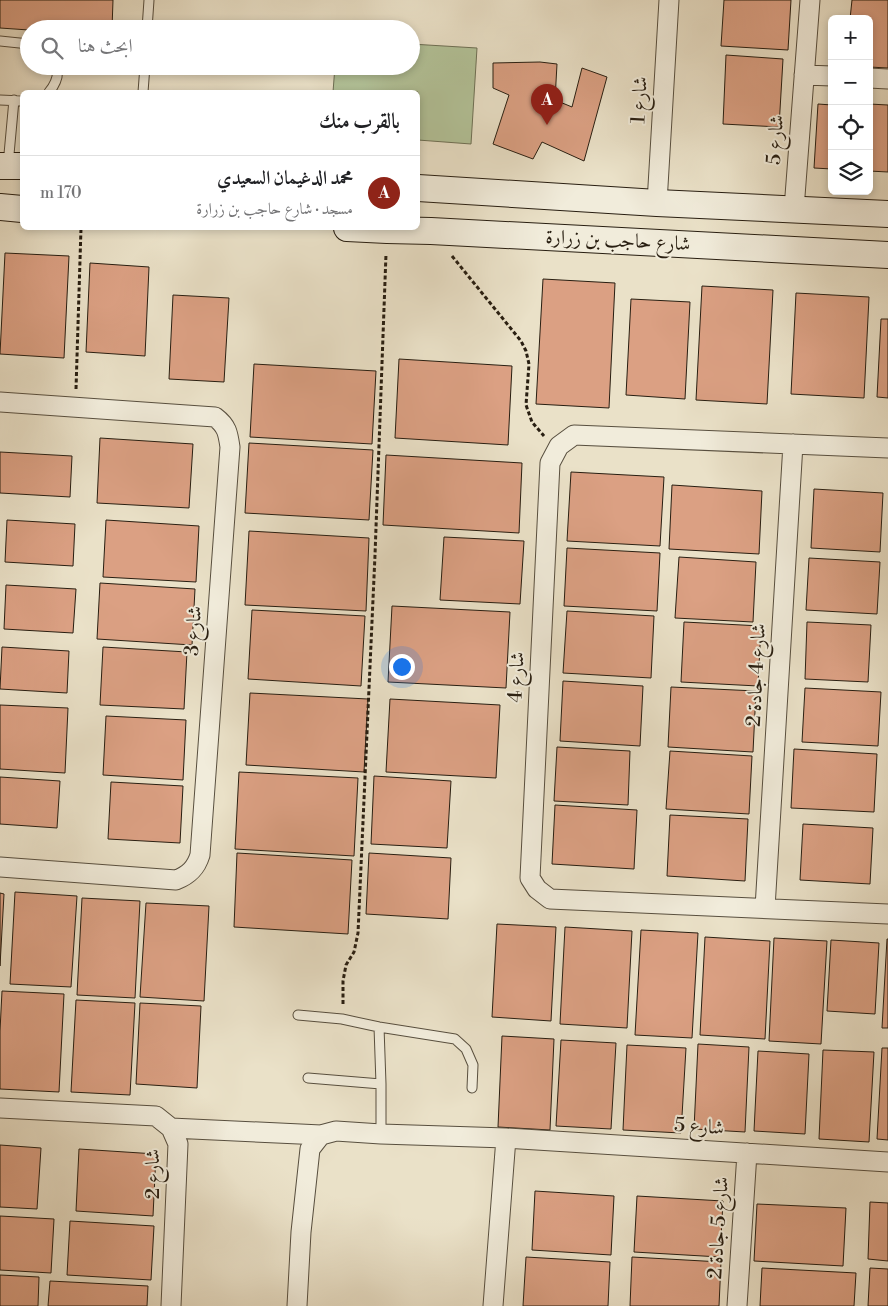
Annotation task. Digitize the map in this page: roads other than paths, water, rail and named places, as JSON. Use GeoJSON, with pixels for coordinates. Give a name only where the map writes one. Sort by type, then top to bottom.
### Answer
{"type":"FeatureCollection","features":[{"type":"Feature","properties":{"kind":"street","name":"شارع 1"},"geometry":{"type":"LineString","coordinates":[[657,203],[669,0]]}},
{"type":"Feature","properties":{"kind":"street","name":"شارع 5"},"geometry":{"type":"LineString","coordinates":[[794,209],[810,0]]}},
{"type":"Feature","properties":{"kind":"street"},"geometry":{"type":"LineString","coordinates":[[804,75],[828,76]]}},
{"type":"Feature","properties":{"kind":"street"},"geometry":{"type":"LineString","coordinates":[[873,78],[888,79]]}},
{"type":"Feature","properties":{"kind":"street","name":"شارع حاجب بن زرارة"},"geometry":{"type":"LineString","coordinates":[[420,188],[657,203],[888,214]]}},
{"type":"Feature","properties":{"kind":"street"},"geometry":{"type":"LineString","coordinates":[[0,207],[20,209]]}},
{"type":"Feature","properties":{"kind":"street","name":"شارع حاجب بن زرارة"},"geometry":{"type":"LineString","coordinates":[[387,230],[888,255]]}},
{"type":"Feature","properties":{"kind":"street","name":"شارع 3"},"geometry":{"type":"LineString","coordinates":[[0,402],[215,417],[222,422],[228,433],[230,447],[198,863],[185,877],[176,880],[0,867]]}},
{"type":"Feature","properties":{"kind":"street","name":"شارع 4"},"geometry":{"type":"LineString","coordinates":[[793,444],[574,435],[559,446],[550,463],[530,878],[537,889],[550,899],[888,914]]}},
{"type":"Feature","properties":{"kind":"street"},"geometry":{"type":"LineString","coordinates":[[793,444],[888,448]]}},
{"type":"Feature","properties":{"kind":"street","name":"شارع 4 جادة 2"},"geometry":{"type":"LineString","coordinates":[[765,908],[793,444]]}},
{"type":"Feature","properties":{"kind":"street","name":"شارع 2"},"geometry":{"type":"LineString","coordinates":[[0,1108],[156,1116],[171,1128],[178,1144],[171,1306]]}},
{"type":"Feature","properties":{"kind":"street","name":"شارع 5"},"geometry":{"type":"LineString","coordinates":[[171,1128],[321,1136],[336,1131],[506,1138],[888,1162]]}},
{"type":"Feature","properties":{"kind":"street"},"geometry":{"type":"LineString","coordinates":[[297,1306],[301,1232],[310,1149],[321,1136]]}},
{"type":"Feature","properties":{"kind":"street"},"geometry":{"type":"LineString","coordinates":[[493,1306],[506,1138]]}},
{"type":"Feature","properties":{"kind":"street","name":"شارع 5 جادة 2"},"geometry":{"type":"LineString","coordinates":[[737,1306],[747,1153]]}},
{"type":"Feature","properties":{"kind":"lane"},"geometry":{"type":"LineString","coordinates":[[148,20],[149,0]]}},
{"type":"Feature","properties":{"kind":"lane"},"geometry":{"type":"LineString","coordinates":[[0,41],[20,43]]}},
{"type":"Feature","properties":{"kind":"lane"},"geometry":{"type":"LineString","coordinates":[[50,90],[57,75]]}},
{"type":"Feature","properties":{"kind":"lane"},"geometry":{"type":"LineString","coordinates":[[143,90],[144,75]]}},
{"type":"Feature","properties":{"kind":"lane"},"geometry":{"type":"LineString","coordinates":[[0,100],[18,101],[10,166]]}},
{"type":"Feature","properties":{"kind":"lane"},"geometry":{"type":"LineString","coordinates":[[298,1015],[342,1020],[454,1039],[466,1049],[473,1066],[472,1088]]}},
{"type":"Feature","properties":{"kind":"lane"},"geometry":{"type":"LineString","coordinates":[[379,1027],[381,1134]]}},
{"type":"Feature","properties":{"kind":"lane"},"geometry":{"type":"LineString","coordinates":[[308,1078],[381,1084]]}},
{"type":"Feature","properties":{"kind":"place","name":"محمد الدغيمان السعيدي"},"geometry":{"type":"Point","coordinates":[547,125]}}]}
